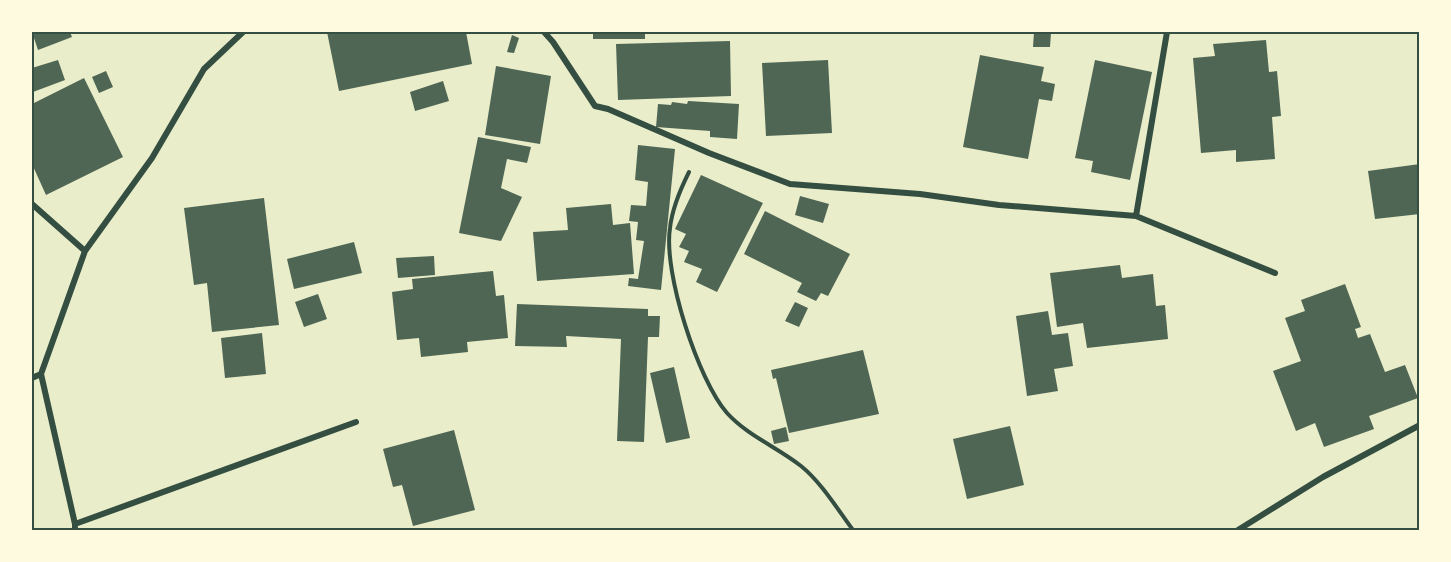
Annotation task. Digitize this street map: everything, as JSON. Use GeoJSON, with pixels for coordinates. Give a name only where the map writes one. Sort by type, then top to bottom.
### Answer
{"type":"FeatureCollection","features":[{"type":"Feature","properties":{"kind":"street"},"geometry":{"type":"LineString","coordinates":[[243,32],[204,69],[152,158],[85,251],[41,374],[75,527],[356,422]]}},
{"type":"Feature","properties":{"kind":"street"},"geometry":{"type":"LineString","coordinates":[[544,32],[595,106],[608,109],[696,148],[790,184],[920,194],[999,205],[1136,216],[1275,273]]}},
{"type":"Feature","properties":{"kind":"street"},"geometry":{"type":"LineString","coordinates":[[1136,216],[1167,32]]}},
{"type":"Feature","properties":{"kind":"street"},"geometry":{"type":"LineString","coordinates":[[32,204],[85,251]]}},
{"type":"Feature","properties":{"kind":"street"},"geometry":{"type":"LineString","coordinates":[[32,378],[41,374]]}},
{"type":"Feature","properties":{"kind":"street"},"geometry":{"type":"LineString","coordinates":[[1238,531],[1323,477],[1419,425]]}},
{"type":"Feature","properties":{"kind":"path"},"geometry":{"type":"LineString","coordinates":[[696,148],[670,227],[669,251],[675,290],[703,375],[717,401],[727,413],[740,426],[802,467],[853,531]]}},
{"type":"Feature","properties":{"kind":"building"},"geometry":{"type":"Polygon","coordinates":[[[32,32],[70,32],[72,37],[38,50],[32,32]]]}},
{"type":"Feature","properties":{"kind":"building"},"geometry":{"type":"Polygon","coordinates":[[[327,32],[466,32],[472,64],[339,91],[327,32]]]}},
{"type":"Feature","properties":{"kind":"building"},"geometry":{"type":"Polygon","coordinates":[[[593,32],[645,32],[645,39],[593,39],[593,32]]]}},
{"type":"Feature","properties":{"kind":"building"},"geometry":{"type":"Polygon","coordinates":[[[1034,32],[1051,33],[1050,47],[1033,47],[1034,32]]]}},
{"type":"Feature","properties":{"kind":"building"},"geometry":{"type":"Polygon","coordinates":[[[512,35],[519,38],[514,53],[507,52],[512,35]]]}},
{"type":"Feature","properties":{"kind":"building"},"geometry":{"type":"Polygon","coordinates":[[[1266,40],[1269,72],[1277,71],[1281,116],[1272,117],[1275,159],[1236,162],[1236,150],[1201,153],[1193,58],[1215,56],[1213,44],[1266,40]]]}},
{"type":"Feature","properties":{"kind":"building"},"geometry":{"type":"Polygon","coordinates":[[[730,41],[731,96],[618,100],[616,44],[730,41]]]}},
{"type":"Feature","properties":{"kind":"building"},"geometry":{"type":"Polygon","coordinates":[[[980,55],[1044,67],[1041,81],[1055,84],[1052,101],[1039,99],[1028,159],[963,147],[980,55]]]}},
{"type":"Feature","properties":{"kind":"building"},"geometry":{"type":"Polygon","coordinates":[[[58,60],[65,80],[33,92],[32,68],[58,60]]]}},
{"type":"Feature","properties":{"kind":"building"},"geometry":{"type":"Polygon","coordinates":[[[828,60],[832,133],[766,136],[762,63],[828,60]]]}},
{"type":"Feature","properties":{"kind":"building"},"geometry":{"type":"Polygon","coordinates":[[[1095,60],[1152,72],[1130,180],[1091,172],[1093,161],[1075,158],[1095,60]]]}},
{"type":"Feature","properties":{"kind":"building"},"geometry":{"type":"Polygon","coordinates":[[[496,66],[551,76],[540,144],[485,135],[496,66]]]}},
{"type":"Feature","properties":{"kind":"building"},"geometry":{"type":"Polygon","coordinates":[[[106,71],[113,87],[99,93],[92,77],[106,71]]]}},
{"type":"Feature","properties":{"kind":"building"},"geometry":{"type":"Polygon","coordinates":[[[84,78],[123,157],[46,195],[32,164],[32,104],[84,78]]]}},
{"type":"Feature","properties":{"kind":"building"},"geometry":{"type":"Polygon","coordinates":[[[443,81],[449,101],[415,111],[410,92],[443,81]]]}},
{"type":"Feature","properties":{"kind":"building"},"geometry":{"type":"Polygon","coordinates":[[[688,101],[739,104],[737,139],[710,137],[710,131],[656,127],[658,104],[671,105],[672,102],[687,104],[688,101]]]}},
{"type":"Feature","properties":{"kind":"building"},"geometry":{"type":"Polygon","coordinates":[[[478,137],[531,147],[527,163],[507,159],[501,188],[522,197],[501,241],[459,233],[478,137]]]}},
{"type":"Feature","properties":{"kind":"building"},"geometry":{"type":"Polygon","coordinates":[[[638,145],[675,149],[661,290],[628,286],[629,278],[638,279],[644,241],[636,240],[638,222],[629,221],[631,205],[646,206],[648,182],[635,180],[638,145]]]}},
{"type":"Feature","properties":{"kind":"building"},"geometry":{"type":"Polygon","coordinates":[[[1420,164],[1420,214],[1375,219],[1368,171],[1420,164]]]}},
{"type":"Feature","properties":{"kind":"building"},"geometry":{"type":"Polygon","coordinates":[[[701,175],[763,203],[717,292],[696,282],[702,269],[684,262],[689,251],[679,247],[686,234],[675,229],[701,175]]]}},
{"type":"Feature","properties":{"kind":"building"},"geometry":{"type":"Polygon","coordinates":[[[800,196],[829,204],[823,223],[795,215],[800,196]]]}},
{"type":"Feature","properties":{"kind":"building"},"geometry":{"type":"Polygon","coordinates":[[[264,198],[279,325],[212,332],[207,283],[194,285],[184,208],[264,198]]]}},
{"type":"Feature","properties":{"kind":"building"},"geometry":{"type":"Polygon","coordinates":[[[611,204],[613,225],[630,223],[634,274],[537,281],[533,232],[568,230],[566,208],[611,204]]]}},
{"type":"Feature","properties":{"kind":"building"},"geometry":{"type":"Polygon","coordinates":[[[765,211],[850,254],[828,296],[821,293],[816,301],[797,292],[802,283],[744,254],[765,211]]]}},
{"type":"Feature","properties":{"kind":"building"},"geometry":{"type":"Polygon","coordinates":[[[354,242],[362,273],[294,289],[287,259],[354,242]]]}},
{"type":"Feature","properties":{"kind":"building"},"geometry":{"type":"Polygon","coordinates":[[[434,256],[435,275],[398,278],[396,258],[434,256]]]}},
{"type":"Feature","properties":{"kind":"building"},"geometry":{"type":"Polygon","coordinates":[[[1120,265],[1122,278],[1153,274],[1156,306],[1165,305],[1168,339],[1087,348],[1083,323],[1057,327],[1050,273],[1120,265]]]}},
{"type":"Feature","properties":{"kind":"building"},"geometry":{"type":"Polygon","coordinates":[[[493,271],[496,296],[504,295],[508,338],[467,342],[468,352],[421,357],[419,338],[397,340],[392,292],[413,289],[412,279],[493,271]]]}},
{"type":"Feature","properties":{"kind":"building"},"geometry":{"type":"Polygon","coordinates":[[[1345,284],[1361,327],[1355,329],[1358,338],[1370,334],[1385,372],[1405,365],[1418,398],[1369,416],[1374,429],[1324,447],[1315,423],[1296,431],[1273,371],[1301,361],[1285,318],[1305,311],[1301,300],[1345,284]]]}},
{"type":"Feature","properties":{"kind":"building"},"geometry":{"type":"Polygon","coordinates":[[[318,294],[327,319],[304,327],[295,302],[318,294]]]}},
{"type":"Feature","properties":{"kind":"building"},"geometry":{"type":"Polygon","coordinates":[[[795,302],[808,308],[799,327],[785,321],[795,302]]]}},
{"type":"Feature","properties":{"kind":"building"},"geometry":{"type":"Polygon","coordinates":[[[517,304],[648,309],[648,316],[660,316],[659,337],[648,337],[644,442],[617,441],[621,339],[566,336],[567,347],[515,346],[517,304]]]}},
{"type":"Feature","properties":{"kind":"building"},"geometry":{"type":"Polygon","coordinates":[[[1048,311],[1052,335],[1068,333],[1073,366],[1054,369],[1058,391],[1027,396],[1016,316],[1048,311]]]}},
{"type":"Feature","properties":{"kind":"building"},"geometry":{"type":"Polygon","coordinates":[[[262,333],[266,374],[225,378],[221,338],[262,333]]]}},
{"type":"Feature","properties":{"kind":"building"},"geometry":{"type":"Polygon","coordinates":[[[863,350],[879,414],[789,433],[776,378],[773,379],[771,370],[863,350]]]}},
{"type":"Feature","properties":{"kind":"building"},"geometry":{"type":"Polygon","coordinates":[[[674,367],[690,438],[666,443],[650,373],[674,367]]]}},
{"type":"Feature","properties":{"kind":"building"},"geometry":{"type":"Polygon","coordinates":[[[1010,426],[1024,485],[967,499],[953,439],[1010,426]]]}},
{"type":"Feature","properties":{"kind":"building"},"geometry":{"type":"Polygon","coordinates":[[[786,427],[789,441],[774,444],[771,431],[786,427]]]}},
{"type":"Feature","properties":{"kind":"building"},"geometry":{"type":"Polygon","coordinates":[[[454,430],[475,510],[413,526],[402,485],[393,487],[383,449],[454,430]]]}}]}
